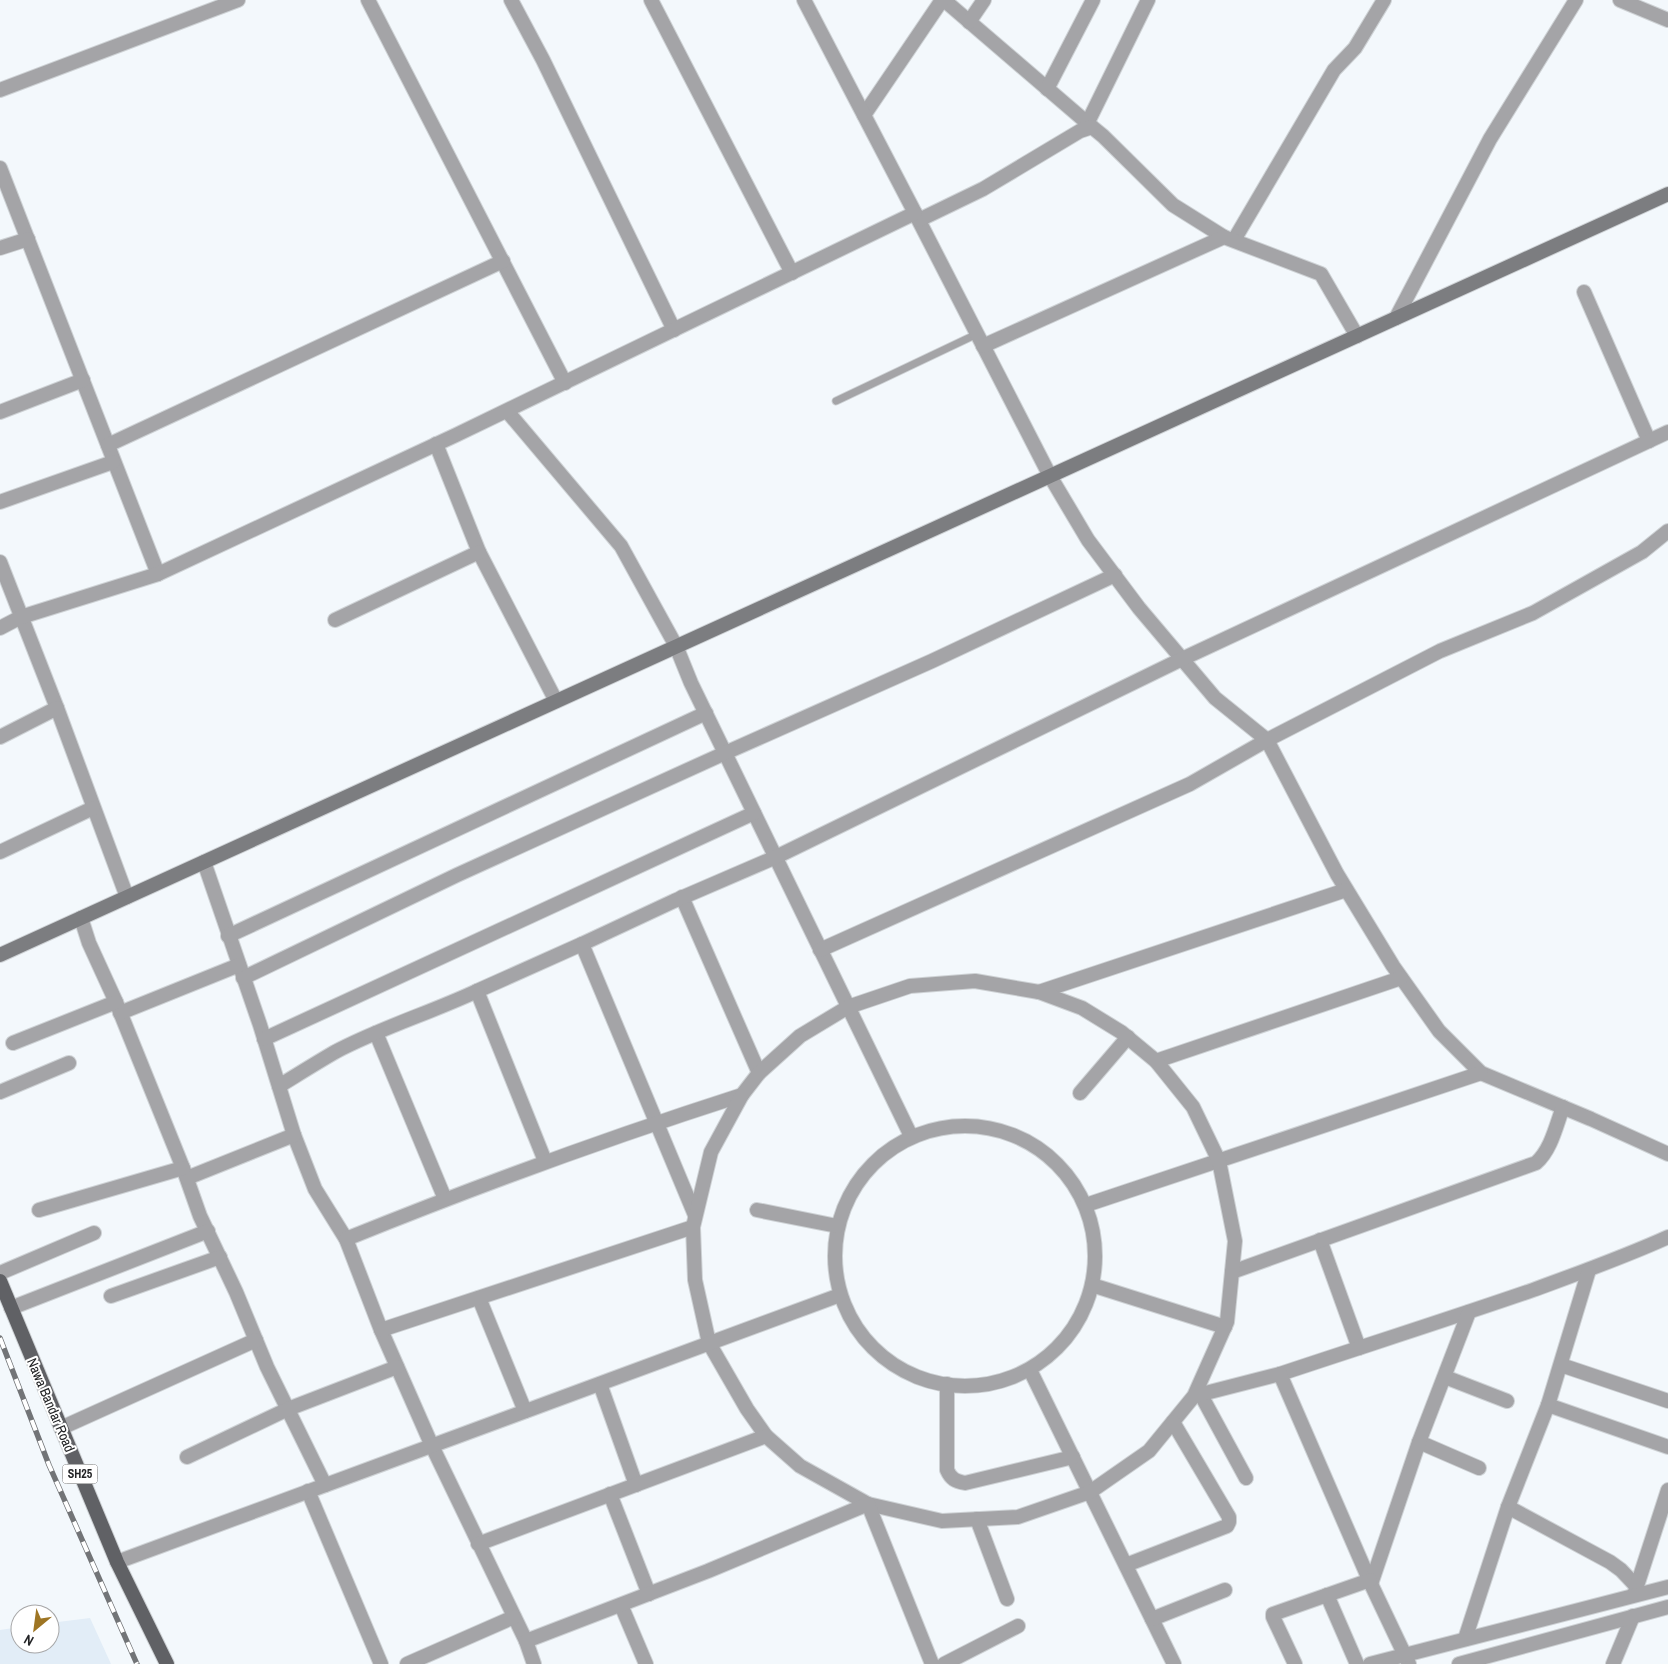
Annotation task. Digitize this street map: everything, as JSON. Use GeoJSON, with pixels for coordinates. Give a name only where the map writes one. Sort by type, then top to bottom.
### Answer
{"type":"FeatureCollection","features":[{"type":"Feature","properties":{"kind":"main road"},"geometry":{"type":"LineString","coordinates":[[0,955],[1668,194]]}},
{"type":"Feature","properties":{"kind":"main road","name":"Nawa Bandar Road"},"geometry":{"type":"LineString","coordinates":[[0,1281],[117,1562],[168,1664]]}},
{"type":"Feature","properties":{"kind":"street"},"geometry":{"type":"LineString","coordinates":[[0,90],[238,0]]}},
{"type":"Feature","properties":{"kind":"street"},"geometry":{"type":"LineString","coordinates":[[368,0],[565,383]]}},
{"type":"Feature","properties":{"kind":"street"},"geometry":{"type":"LineString","coordinates":[[511,0],[543,60],[674,330]]}},
{"type":"Feature","properties":{"kind":"street"},"geometry":{"type":"LineString","coordinates":[[651,0],[792,273]]}},
{"type":"Feature","properties":{"kind":"street"},"geometry":{"type":"LineString","coordinates":[[804,0],[1050,476],[1088,540],[1139,608],[1215,698],[1267,740],[1336,874],[1402,978],[1439,1031],[1481,1073],[1668,1154]]}},
{"type":"Feature","properties":{"kind":"street"},"geometry":{"type":"LineString","coordinates":[[864,115],[943,0],[1103,136],[1173,205],[1229,238],[1321,274],[1357,336]]}},
{"type":"Feature","properties":{"kind":"street"},"geometry":{"type":"LineString","coordinates":[[969,22],[984,0]]}},
{"type":"Feature","properties":{"kind":"street"},"geometry":{"type":"LineString","coordinates":[[1047,89],[1093,0]]}},
{"type":"Feature","properties":{"kind":"street"},"geometry":{"type":"LineString","coordinates":[[0,628],[21,618],[158,574],[507,411],[792,273],[983,189],[1089,125],[1148,0]]}},
{"type":"Feature","properties":{"kind":"street"},"geometry":{"type":"LineString","coordinates":[[980,340],[1229,238],[1334,70],[1355,48],[1384,0]]}},
{"type":"Feature","properties":{"kind":"street"},"geometry":{"type":"LineString","coordinates":[[1396,318],[1490,138],[1576,0]]}},
{"type":"Feature","properties":{"kind":"street"},"geometry":{"type":"LineString","coordinates":[[1620,0],[1641,4],[1668,20]]}},
{"type":"Feature","properties":{"kind":"street"},"geometry":{"type":"LineString","coordinates":[[0,168],[158,574]]}},
{"type":"Feature","properties":{"kind":"street"},"geometry":{"type":"LineString","coordinates":[[0,248],[28,239]]}},
{"type":"Feature","properties":{"kind":"street"},"geometry":{"type":"LineString","coordinates":[[108,445],[502,261]]}},
{"type":"Feature","properties":{"kind":"street"},"geometry":{"type":"LineString","coordinates":[[1584,292],[1649,441]]}},
{"type":"Feature","properties":{"kind":"street"},"geometry":{"type":"LineString","coordinates":[[0,412],[83,380]]}},
{"type":"Feature","properties":{"kind":"street"},"geometry":{"type":"LineString","coordinates":[[507,411],[621,546],[676,646],[725,753],[911,1136]]}},
{"type":"Feature","properties":{"kind":"street"},"geometry":{"type":"LineString","coordinates":[[279,1086],[335,1052],[376,1033],[441,1008],[682,897],[776,857],[1182,659],[1668,432]]}},
{"type":"Feature","properties":{"kind":"street"},"geometry":{"type":"LineString","coordinates":[[436,444],[479,552],[556,701]]}},
{"type":"Feature","properties":{"kind":"street"},"geometry":{"type":"LineString","coordinates":[[0,502],[113,462]]}},
{"type":"Feature","properties":{"kind":"street"},"geometry":{"type":"LineString","coordinates":[[820,950],[1190,784],[1267,740],[1440,651],[1533,613],[1642,552],[1668,531]]}},
{"type":"Feature","properties":{"kind":"street"},"geometry":{"type":"LineString","coordinates":[[335,620],[479,552]]}},
{"type":"Feature","properties":{"kind":"street"},"geometry":{"type":"LineString","coordinates":[[0,562],[57,708],[127,897]]}},
{"type":"Feature","properties":{"kind":"street"},"geometry":{"type":"LineString","coordinates":[[13,1043],[118,1008],[241,971],[932,661],[1115,576]]}},
{"type":"Feature","properties":{"kind":"street"},"geometry":{"type":"LineString","coordinates":[[0,737],[57,708]]}},
{"type":"Feature","properties":{"kind":"street"},"geometry":{"type":"LineString","coordinates":[[228,936],[706,713]]}},
{"type":"Feature","properties":{"kind":"street"},"geometry":{"type":"LineString","coordinates":[[0,852],[93,808]]}},
{"type":"Feature","properties":{"kind":"street"},"geometry":{"type":"LineString","coordinates":[[264,1039],[754,813]]}},
{"type":"Feature","properties":{"kind":"street"},"geometry":{"type":"LineString","coordinates":[[204,862],[264,1039],[294,1135],[315,1189],[346,1239],[397,1367],[478,1544],[526,1641],[534,1664]]}},
{"type":"Feature","properties":{"kind":"street"},"geometry":{"type":"LineString","coordinates":[[1039,992],[1346,890]]}},
{"type":"Feature","properties":{"kind":"street"},"geometry":{"type":"LineString","coordinates":[[682,897],[759,1073]]}},
{"type":"Feature","properties":{"kind":"street"},"geometry":{"type":"LineString","coordinates":[[81,918],[89,943],[118,1008],[208,1231],[256,1340],[325,1485]]}},
{"type":"Feature","properties":{"kind":"street"},"geometry":{"type":"LineString","coordinates":[[582,944],[656,1122],[694,1221]]}},
{"type":"Feature","properties":{"kind":"street"},"geometry":{"type":"LineString","coordinates":[[1156,1061],[1402,978]]}},
{"type":"Feature","properties":{"kind":"street"},"geometry":{"type":"LineString","coordinates":[[975,981],[1039,992],[1082,1008],[1128,1038],[1156,1061],[1193,1107],[1219,1160],[1236,1240],[1227,1322],[1197,1396],[1149,1451],[1090,1492],[1018,1517],[942,1521],[868,1504],[800,1466],[766,1436],[747,1408],[709,1343],[695,1280],[694,1221],[711,1152],[742,1095],[759,1073],[800,1036],[848,1007],[910,986],[975,981]]}},
{"type":"Feature","properties":{"kind":"street"},"geometry":{"type":"LineString","coordinates":[[476,991],[545,1161]]}},
{"type":"Feature","properties":{"kind":"street"},"geometry":{"type":"LineString","coordinates":[[376,1033],[445,1199]]}},
{"type":"Feature","properties":{"kind":"street"},"geometry":{"type":"LineString","coordinates":[[1080,1093],[1128,1038]]}},
{"type":"Feature","properties":{"kind":"street"},"geometry":{"type":"LineString","coordinates":[[0,1092],[69,1063]]}},
{"type":"Feature","properties":{"kind":"street"},"geometry":{"type":"LineString","coordinates":[[1086,1205],[1481,1073]]}},
{"type":"Feature","properties":{"kind":"street"},"geometry":{"type":"LineString","coordinates":[[346,1239],[545,1161],[656,1122],[742,1095]]}},
{"type":"Feature","properties":{"kind":"street"},"geometry":{"type":"LineString","coordinates":[[1232,1272],[1536,1162],[1544,1156],[1548,1148],[1563,1108]]}},
{"type":"Feature","properties":{"kind":"street"},"geometry":{"type":"LineString","coordinates":[[951,1125],[1000,1130],[1032,1143],[1064,1170],[1086,1205],[1096,1242],[1094,1280],[1082,1316],[1060,1346],[1030,1370],[994,1384],[955,1386],[917,1377],[884,1358],[857,1330],[840,1295],[833,1257],[838,1220],[854,1185],[878,1156],[911,1136],[951,1125]]}},
{"type":"Feature","properties":{"kind":"street"},"geometry":{"type":"LineString","coordinates":[[39,1210],[185,1173],[294,1135]]}},
{"type":"Feature","properties":{"kind":"street"},"geometry":{"type":"LineString","coordinates":[[757,1210],[837,1226]]}},
{"type":"Feature","properties":{"kind":"street"},"geometry":{"type":"LineString","coordinates":[[381,1330],[479,1298],[694,1221]]}},
{"type":"Feature","properties":{"kind":"street"},"geometry":{"type":"LineString","coordinates":[[11,1308],[208,1231]]}},
{"type":"Feature","properties":{"kind":"street"},"geometry":{"type":"LineString","coordinates":[[0,1274],[94,1233]]}},
{"type":"Feature","properties":{"kind":"street"},"geometry":{"type":"LineString","coordinates":[[1197,1396],[1280,1374],[1469,1312],[1589,1270],[1668,1236]]}},
{"type":"Feature","properties":{"kind":"street"},"geometry":{"type":"LineString","coordinates":[[1320,1240],[1359,1348]]}},
{"type":"Feature","properties":{"kind":"street"},"geometry":{"type":"LineString","coordinates":[[111,1296],[220,1257]]}},
{"type":"Feature","properties":{"kind":"street"},"geometry":{"type":"LineString","coordinates":[[1464,1639],[1508,1507],[1548,1405],[1589,1270]]}},
{"type":"Feature","properties":{"kind":"street"},"geometry":{"type":"LineString","coordinates":[[1092,1285],[1225,1327]]}},
{"type":"Feature","properties":{"kind":"street"},"geometry":{"type":"LineString","coordinates":[[117,1562],[840,1295]]}},
{"type":"Feature","properties":{"kind":"street"},"geometry":{"type":"LineString","coordinates":[[479,1298],[525,1411]]}},
{"type":"Feature","properties":{"kind":"street"},"geometry":{"type":"LineString","coordinates":[[1370,1582],[1419,1442],[1469,1312]]}},
{"type":"Feature","properties":{"kind":"street"},"geometry":{"type":"LineString","coordinates":[[61,1428],[256,1340]]}},
{"type":"Feature","properties":{"kind":"street"},"geometry":{"type":"LineString","coordinates":[[1560,1365],[1668,1401]]}},
{"type":"Feature","properties":{"kind":"street"},"geometry":{"type":"LineString","coordinates":[[186,1457],[288,1409],[397,1367]]}},
{"type":"Feature","properties":{"kind":"street"},"geometry":{"type":"LineString","coordinates":[[1030,1370],[1174,1664]]}},
{"type":"Feature","properties":{"kind":"street"},"geometry":{"type":"LineString","coordinates":[[1280,1374],[1370,1582],[1407,1659]]}},
{"type":"Feature","properties":{"kind":"street"},"geometry":{"type":"LineString","coordinates":[[1445,1377],[1507,1401]]}},
{"type":"Feature","properties":{"kind":"street"},"geometry":{"type":"LineString","coordinates":[[600,1384],[636,1485]]}},
{"type":"Feature","properties":{"kind":"street"},"geometry":{"type":"LineString","coordinates":[[947,1384],[947,1470],[951,1478],[956,1482],[965,1482],[1073,1457]]}},
{"type":"Feature","properties":{"kind":"street"},"geometry":{"type":"LineString","coordinates":[[1197,1396],[1246,1478]]}},
{"type":"Feature","properties":{"kind":"street"},"geometry":{"type":"LineString","coordinates":[[1548,1405],[1668,1448]]}},
{"type":"Feature","properties":{"kind":"street"},"geometry":{"type":"LineString","coordinates":[[1126,1565],[1227,1526],[1229,1522],[1229,1517],[1173,1422]]}},
{"type":"Feature","properties":{"kind":"street"},"geometry":{"type":"LineString","coordinates":[[478,1544],[766,1436]]}},
{"type":"Feature","properties":{"kind":"street"},"geometry":{"type":"LineString","coordinates":[[1419,1442],[1479,1468]]}},
{"type":"Feature","properties":{"kind":"street"},"geometry":{"type":"LineString","coordinates":[[1613,1664],[1631,1617],[1631,1594],[1668,1490]]}},
{"type":"Feature","properties":{"kind":"street"},"geometry":{"type":"LineString","coordinates":[[308,1491],[382,1664]]}},
{"type":"Feature","properties":{"kind":"street"},"geometry":{"type":"LineString","coordinates":[[610,1494],[649,1594]]}},
{"type":"Feature","properties":{"kind":"street"},"geometry":{"type":"LineString","coordinates":[[526,1641],[708,1571],[868,1504]]}},
{"type":"Feature","properties":{"kind":"street"},"geometry":{"type":"LineString","coordinates":[[868,1504],[932,1664]]}},
{"type":"Feature","properties":{"kind":"street"},"geometry":{"type":"LineString","coordinates":[[1508,1507],[1610,1562],[1621,1570],[1631,1594]]}},
{"type":"Feature","properties":{"kind":"street"},"geometry":{"type":"LineString","coordinates":[[977,1519],[1007,1598]]}},
{"type":"Feature","properties":{"kind":"street"},"geometry":{"type":"LineString","coordinates":[[1295,1664],[1272,1616],[1275,1613],[1370,1582]]}},
{"type":"Feature","properties":{"kind":"street"},"geometry":{"type":"LineString","coordinates":[[1370,1664],[1407,1659],[1464,1639],[1631,1594],[1668,1587]]}},
{"type":"Feature","properties":{"kind":"street"},"geometry":{"type":"LineString","coordinates":[[1152,1619],[1225,1590]]}},
{"type":"Feature","properties":{"kind":"street"},"geometry":{"type":"LineString","coordinates":[[1327,1595],[1357,1664]]}},
{"type":"Feature","properties":{"kind":"street"},"geometry":{"type":"LineString","coordinates":[[621,1605],[646,1664]]}},
{"type":"Feature","properties":{"kind":"street"},"geometry":{"type":"LineString","coordinates":[[1459,1664],[1668,1606]]}},
{"type":"Feature","properties":{"kind":"street"},"geometry":{"type":"LineString","coordinates":[[407,1664],[514,1617]]}},
{"type":"Feature","properties":{"kind":"street"},"geometry":{"type":"LineString","coordinates":[[944,1664],[1018,1626]]}},
{"type":"Feature","properties":{"kind":"lane"},"geometry":{"type":"LineString","coordinates":[[836,401],[980,340]]}},
{"type":"Feature","properties":{"kind":"shaded area"},"geometry":{"type":"Polygon","coordinates":[[[90,1618],[111,1664],[0,1664],[0,1630],[10,1628],[10,1654],[60,1654],[60,1622],[90,1618]]]}},
{"type":"Feature","properties":{"kind":"railway"},"geometry":{"type":"LineString","coordinates":[[0,1338],[49,1465],[137,1664]]}}]}
